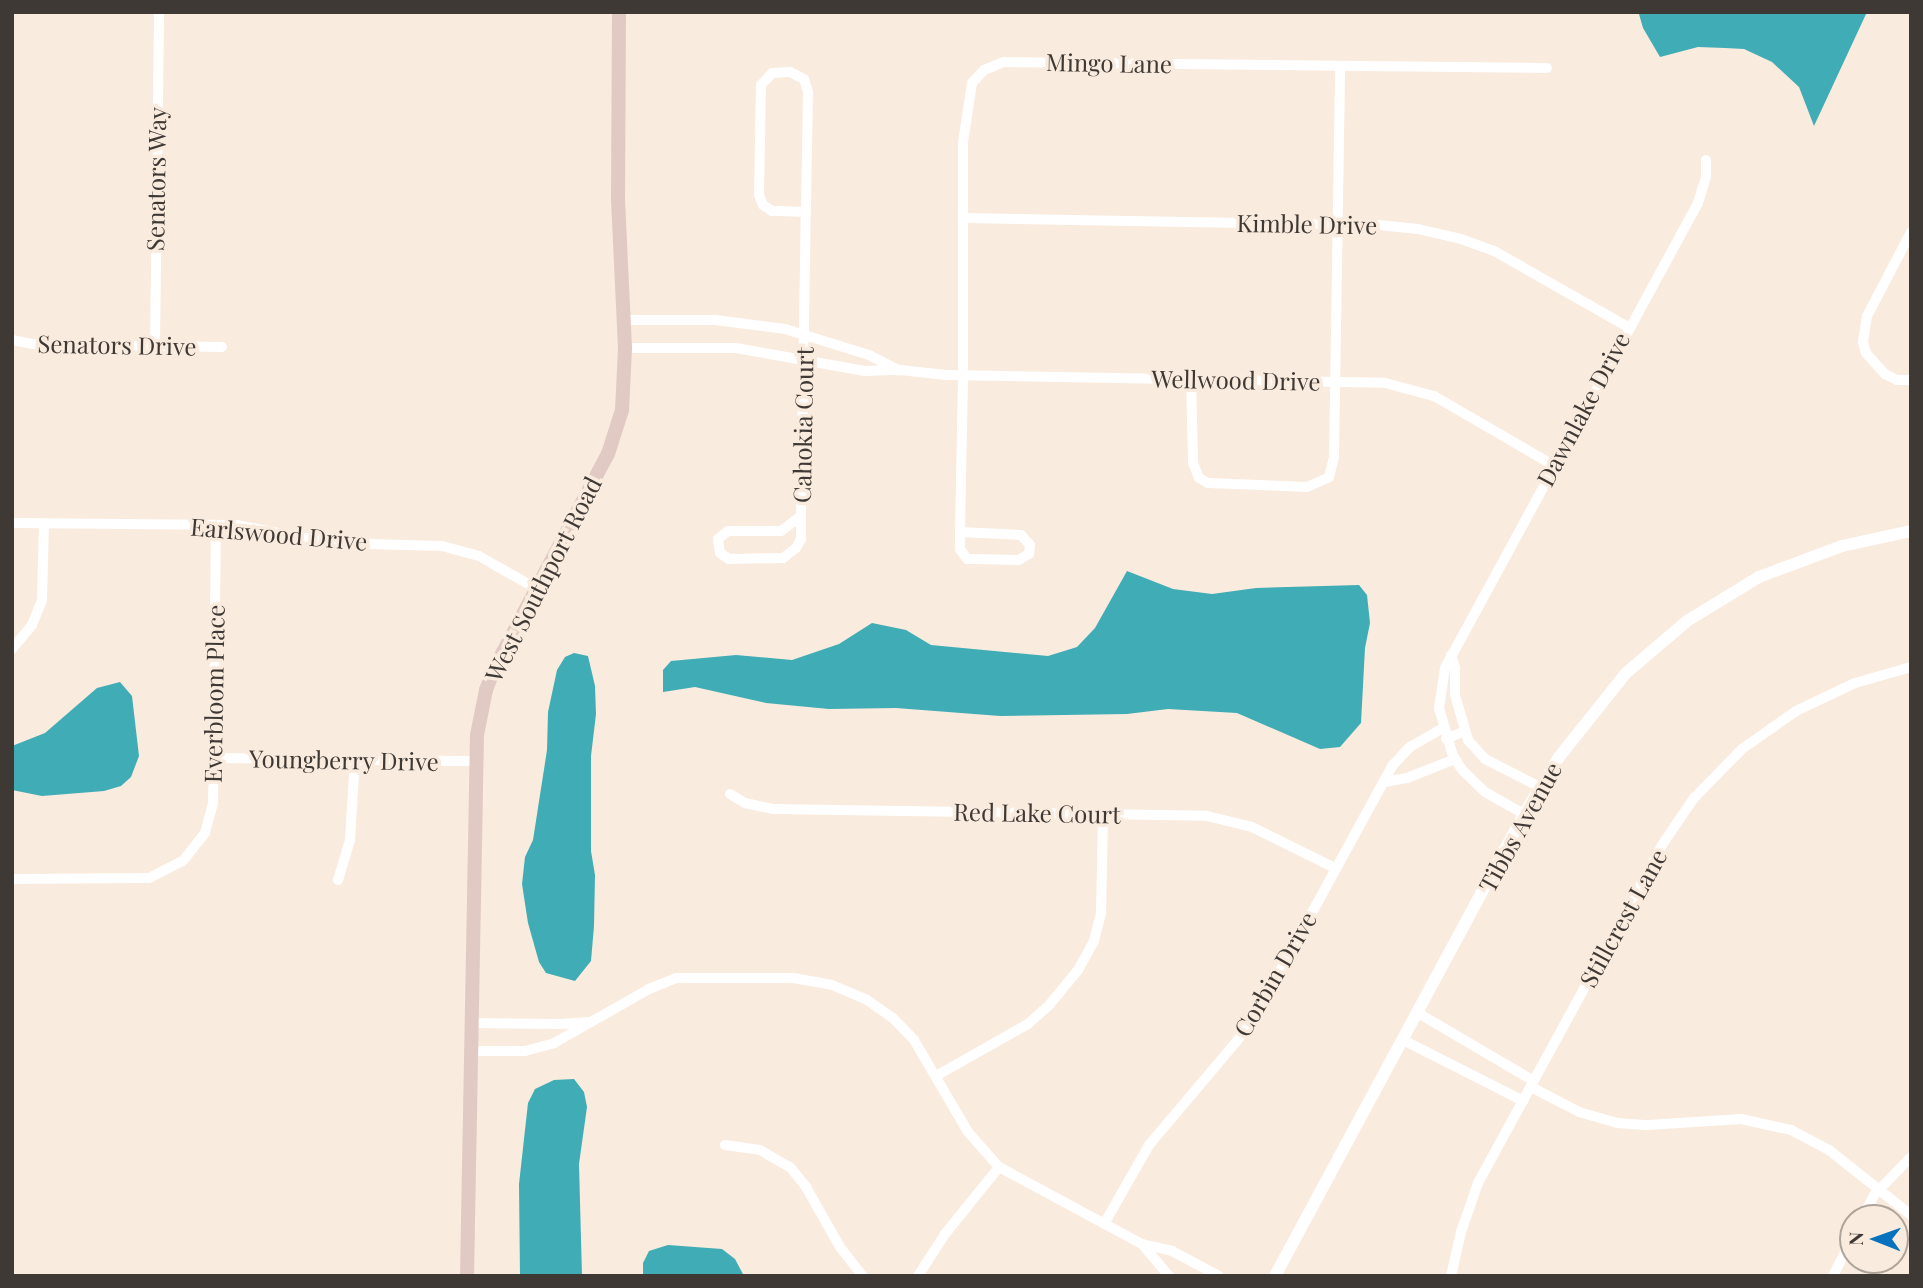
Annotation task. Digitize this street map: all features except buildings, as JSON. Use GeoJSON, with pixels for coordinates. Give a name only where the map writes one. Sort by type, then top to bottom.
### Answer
{"type":"FeatureCollection","features":[{"type":"Feature","properties":{"kind":"main road","name":"West Southport Road"},"geometry":{"type":"LineString","coordinates":[[467,1276],[477,735],[486,690],[535,588],[608,454],[622,410],[625,348],[618,199],[619,12]]}},
{"type":"Feature","properties":{"kind":"street","name":"Senators Way"},"geometry":{"type":"LineString","coordinates":[[155,345],[159,12]]}},
{"type":"Feature","properties":{"kind":"street","name":"Mingo Lane"},"geometry":{"type":"LineString","coordinates":[[960,532],[963,142],[972,83],[984,70],[1004,62],[1340,68],[1547,68]]}},
{"type":"Feature","properties":{"kind":"street"},"geometry":{"type":"LineString","coordinates":[[1191,379],[1193,463],[1199,478],[1208,483],[1307,486],[1329,477],[1334,457],[1340,68]]}},
{"type":"Feature","properties":{"kind":"street","name":"Cahokia Court"},"geometry":{"type":"LineString","coordinates":[[801,516],[781,531],[728,531],[718,539],[717,546],[721,554],[729,559],[783,558],[796,548],[801,539],[808,86],[795,73],[776,72],[761,85],[759,195],[763,205],[772,211],[806,212]]}},
{"type":"Feature","properties":{"kind":"street","name":"Dawnlake Drive"},"geometry":{"type":"LineString","coordinates":[[1524,814],[1485,792],[1455,759],[1443,728],[1440,690],[1451,656],[1698,203],[1706,176],[1706,160]]}},
{"type":"Feature","properties":{"kind":"street","name":"Kimble Drive"},"geometry":{"type":"LineString","coordinates":[[963,218],[1404,227],[1473,243],[1519,264],[1628,327]]}},
{"type":"Feature","properties":{"kind":"street"},"geometry":{"type":"LineString","coordinates":[[1911,232],[1867,316],[1863,342],[1866,353],[1885,374],[1897,380],[1911,380]]}},
{"type":"Feature","properties":{"kind":"street","name":"Wellwood Drive"},"geometry":{"type":"LineString","coordinates":[[624,320],[743,322],[805,335],[869,355],[900,370]]}},
{"type":"Feature","properties":{"kind":"street","name":"Senators Drive"},"geometry":{"type":"LineString","coordinates":[[12,341],[32,344],[222,347]]}},
{"type":"Feature","properties":{"kind":"street","name":"Wellwood Drive"},"geometry":{"type":"LineString","coordinates":[[625,348],[722,347],[865,371],[900,370],[962,376],[1385,383],[1423,392],[1553,465]]}},
{"type":"Feature","properties":{"kind":"street","name":"Earlswood Drive"},"geometry":{"type":"LineString","coordinates":[[12,523],[248,526],[333,543],[448,547],[480,556],[535,588]]}},
{"type":"Feature","properties":{"kind":"street"},"geometry":{"type":"LineString","coordinates":[[12,649],[32,625],[42,600],[44,524]]}},
{"type":"Feature","properties":{"kind":"street","name":"Everbloom Place"},"geometry":{"type":"LineString","coordinates":[[12,879],[141,879],[164,873],[189,856],[205,833],[212,813],[214,758],[216,525]]}},
{"type":"Feature","properties":{"kind":"street","name":"Tibbs Avenue"},"geometry":{"type":"LineString","coordinates":[[1275,1276],[1524,814],[1559,757],[1626,673],[1687,621],[1759,578],[1807,557],[1851,543],[1911,531]]}},
{"type":"Feature","properties":{"kind":"street"},"geometry":{"type":"LineString","coordinates":[[960,532],[1021,535],[1030,545],[1029,554],[1018,560],[967,559],[960,550],[960,532]]}},
{"type":"Feature","properties":{"kind":"street"},"geometry":{"type":"LineString","coordinates":[[1451,656],[1455,668],[1455,695],[1468,740],[1485,759],[1540,787]]}},
{"type":"Feature","properties":{"kind":"street","name":"Stillcrest Lane"},"geometry":{"type":"LineString","coordinates":[[1451,1276],[1456,1247],[1472,1196],[1662,845],[1682,813],[1711,779],[1753,740],[1796,711],[1855,683],[1911,667]]}},
{"type":"Feature","properties":{"kind":"street","name":"Corbin Drive"},"geometry":{"type":"LineString","coordinates":[[1104,1224],[1149,1145],[1257,1013],[1393,765],[1407,750],[1443,728]]}},
{"type":"Feature","properties":{"kind":"street"},"geometry":{"type":"LineString","coordinates":[[1446,739],[1465,731]]}},
{"type":"Feature","properties":{"kind":"street","name":"Youngberry Drive"},"geometry":{"type":"LineString","coordinates":[[214,758],[475,761]]}},
{"type":"Feature","properties":{"kind":"street"},"geometry":{"type":"LineString","coordinates":[[338,880],[351,840],[355,759]]}},
{"type":"Feature","properties":{"kind":"street"},"geometry":{"type":"LineString","coordinates":[[1384,782],[1407,779],[1455,759]]}},
{"type":"Feature","properties":{"kind":"street","name":"Red Lake Court"},"geometry":{"type":"LineString","coordinates":[[730,794],[746,803],[773,809],[1199,816],[1231,820],[1260,830],[1335,868]]}},
{"type":"Feature","properties":{"kind":"street"},"geometry":{"type":"LineString","coordinates":[[936,1076],[1028,1024],[1050,1004],[1078,970],[1094,941],[1101,913],[1103,814]]}},
{"type":"Feature","properties":{"kind":"street"},"geometry":{"type":"LineString","coordinates":[[471,1051],[537,1049],[562,1040],[649,989],[676,978],[809,979],[846,990],[886,1013],[914,1040],[971,1137],[999,1167],[1142,1244],[1172,1251],[1219,1276]]}},
{"type":"Feature","properties":{"kind":"street"},"geometry":{"type":"LineString","coordinates":[[1418,1013],[1579,1112],[1617,1123],[1648,1125],[1728,1119],[1779,1126],[1823,1146],[1911,1215]]}},
{"type":"Feature","properties":{"kind":"street"},"geometry":{"type":"LineString","coordinates":[[472,1023],[568,1024],[591,1021]]}},
{"type":"Feature","properties":{"kind":"street"},"geometry":{"type":"LineString","coordinates":[[1403,1040],[1523,1101]]}},
{"type":"Feature","properties":{"kind":"street"},"geometry":{"type":"LineString","coordinates":[[724,1145],[760,1150],[790,1167],[806,1187],[840,1247],[863,1276]]}},
{"type":"Feature","properties":{"kind":"street"},"geometry":{"type":"LineString","coordinates":[[1870,1204],[1879,1190],[1911,1157]]}},
{"type":"Feature","properties":{"kind":"street"},"geometry":{"type":"LineString","coordinates":[[918,1276],[945,1234],[999,1167]]}},
{"type":"Feature","properties":{"kind":"street"},"geometry":{"type":"LineString","coordinates":[[1142,1244],[1169,1276]]}},
{"type":"Feature","properties":{"kind":"water"},"geometry":{"type":"Polygon","coordinates":[[[1867,12],[1814,126],[1799,87],[1772,62],[1744,49],[1725,48],[1698,47],[1660,57],[1643,28],[1639,14],[1867,12]]]}},
{"type":"Feature","properties":{"kind":"water"},"geometry":{"type":"Polygon","coordinates":[[[1127,571],[1173,589],[1212,594],[1256,588],[1359,585],[1367,595],[1370,623],[1365,648],[1361,723],[1340,747],[1320,749],[1237,713],[1168,709],[1127,714],[1000,716],[896,708],[829,709],[766,703],[695,687],[663,692],[663,670],[671,661],[736,655],[792,660],[839,644],[872,623],[906,630],[931,645],[1048,656],[1077,647],[1095,628],[1127,571]]]}},
{"type":"Feature","properties":{"kind":"water"},"geometry":{"type":"Polygon","coordinates":[[[574,653],[588,656],[595,686],[596,714],[591,756],[594,926],[591,961],[575,981],[546,973],[539,962],[528,923],[522,884],[525,857],[533,840],[547,750],[548,712],[557,670],[565,657],[574,653]]]}},
{"type":"Feature","properties":{"kind":"water"},"geometry":{"type":"Polygon","coordinates":[[[120,682],[132,696],[139,756],[131,777],[121,786],[104,791],[42,796],[12,790],[12,746],[45,733],[97,688],[120,682]]]}},
{"type":"Feature","properties":{"kind":"water"},"geometry":{"type":"Polygon","coordinates":[[[574,1079],[584,1092],[587,1107],[579,1164],[582,1276],[520,1276],[519,1184],[528,1103],[535,1089],[554,1080],[574,1079]]]}},
{"type":"Feature","properties":{"kind":"water"},"geometry":{"type":"Polygon","coordinates":[[[668,1245],[722,1249],[735,1259],[744,1276],[643,1276],[643,1263],[649,1251],[668,1245]]]}}]}
